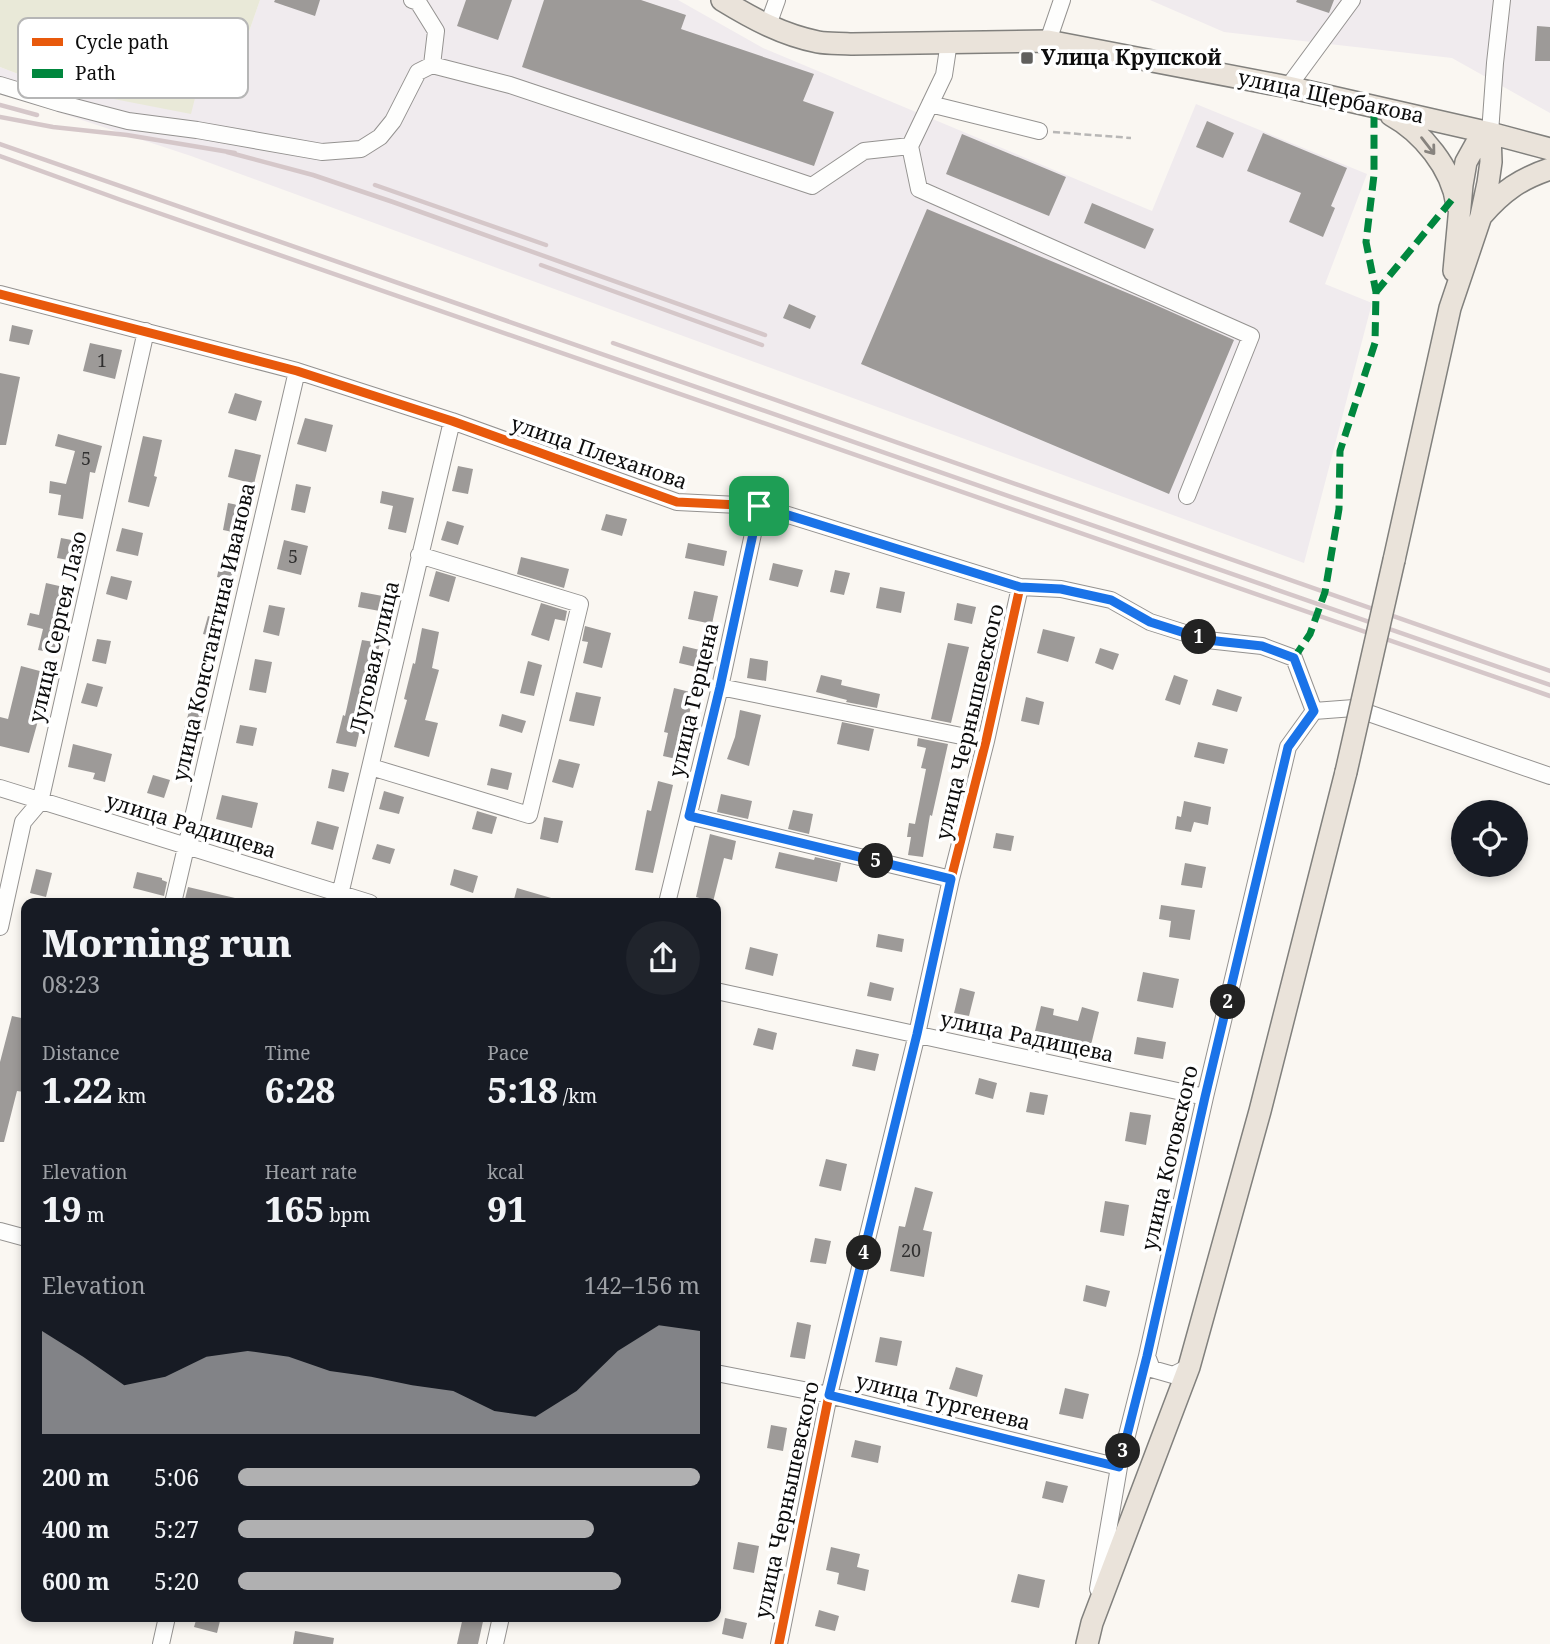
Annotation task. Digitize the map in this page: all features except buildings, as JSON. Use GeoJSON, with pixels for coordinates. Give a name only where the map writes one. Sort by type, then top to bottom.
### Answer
{"type":"FeatureCollection","features":[{"type":"Feature","properties":{"kind":"main road","name":"улица Щербакова"},"geometry":{"type":"LineString","coordinates":[[722,0],[768,26],[821,42],[852,44],[1048,41],[1288,87],[1550,149]]}},
{"type":"Feature","properties":{"kind":"main road"},"geometry":{"type":"LineString","coordinates":[[1374,106],[1401,120],[1432,149],[1455,196],[1458,219]]}},
{"type":"Feature","properties":{"kind":"main road"},"geometry":{"type":"LineString","coordinates":[[1087,1644],[1092,1623],[1189,1367],[1261,1111],[1346,772],[1450,308],[1481,216],[1491,162],[1490,133]]}},
{"type":"Feature","properties":{"kind":"main road"},"geometry":{"type":"LineString","coordinates":[[1450,308],[1466,162],[1476,144],[1490,133]]}},
{"type":"Feature","properties":{"kind":"main road"},"geometry":{"type":"LineString","coordinates":[[1481,216],[1498,197],[1516,183],[1550,169]]}},
{"type":"Feature","properties":{"kind":"street"},"geometry":{"type":"LineString","coordinates":[[768,26],[777,0]]}},
{"type":"Feature","properties":{"kind":"street"},"geometry":{"type":"LineString","coordinates":[[1048,41],[1062,0]]}},
{"type":"Feature","properties":{"kind":"street"},"geometry":{"type":"LineString","coordinates":[[1288,87],[1352,0]]}},
{"type":"Feature","properties":{"kind":"street"},"geometry":{"type":"LineString","coordinates":[[1490,133],[1502,0]]}},
{"type":"Feature","properties":{"kind":"street"},"geometry":{"type":"LineString","coordinates":[[416,1],[436,31],[432,65]]}},
{"type":"Feature","properties":{"kind":"street"},"geometry":{"type":"LineString","coordinates":[[949,42],[944,75],[910,146],[919,190],[1251,336],[1187,496]]}},
{"type":"Feature","properties":{"kind":"street"},"geometry":{"type":"LineString","coordinates":[[43,98],[128,121],[322,152],[343,151],[361,149],[380,137],[393,121],[418,72],[432,65],[510,85],[812,186],[864,151],[910,146]]}},
{"type":"Feature","properties":{"kind":"street"},"geometry":{"type":"LineString","coordinates":[[0,85],[18,90]]}},
{"type":"Feature","properties":{"kind":"street"},"geometry":{"type":"LineString","coordinates":[[930,104],[1039,131]]}},
{"type":"Feature","properties":{"kind":"street","name":"улица Плеханова"},"geometry":{"type":"LineString","coordinates":[[0,294],[297,371],[452,421],[677,502],[759,506],[1020,587],[1061,589],[1111,600],[1150,622],[1207,640],[1262,646],[1294,658],[1314,711]]}},
{"type":"Feature","properties":{"kind":"street","name":"улица Сергея Лазо"},"geometry":{"type":"LineString","coordinates":[[0,927],[23,822],[40,802],[146,331]]}},
{"type":"Feature","properties":{"kind":"street","name":"улица Константина Иванова"},"geometry":{"type":"LineString","coordinates":[[174,898],[297,371]]}},
{"type":"Feature","properties":{"kind":"street","name":"Луговая улица"},"geometry":{"type":"LineString","coordinates":[[339,898],[452,421]]}},
{"type":"Feature","properties":{"kind":"street","name":"улица Герцена"},"geometry":{"type":"LineString","coordinates":[[668,898],[720,687],[759,506]]}},
{"type":"Feature","properties":{"kind":"street"},"geometry":{"type":"LineString","coordinates":[[372,767],[529,814],[580,604],[419,555]]}},
{"type":"Feature","properties":{"kind":"street","name":"улица Чернышевского"},"geometry":{"type":"LineString","coordinates":[[779,1644],[829,1395],[917,1034],[1020,587]]}},
{"type":"Feature","properties":{"kind":"street"},"geometry":{"type":"LineString","coordinates":[[720,687],[986,741]]}},
{"type":"Feature","properties":{"kind":"street"},"geometry":{"type":"LineString","coordinates":[[1314,711],[1354,708],[1550,776]]}},
{"type":"Feature","properties":{"kind":"street","name":"улица Котовского"},"geometry":{"type":"LineString","coordinates":[[1092,1623],[1119,1467],[1288,747],[1314,711]]}},
{"type":"Feature","properties":{"kind":"street","name":"улица Радищева"},"geometry":{"type":"LineString","coordinates":[[0,788],[185,845],[336,898]]}},
{"type":"Feature","properties":{"kind":"street"},"geometry":{"type":"LineString","coordinates":[[689,816],[951,879]]}},
{"type":"Feature","properties":{"kind":"street","name":"улица Радищева"},"geometry":{"type":"LineString","coordinates":[[721,992],[1205,1097]]}},
{"type":"Feature","properties":{"kind":"street"},"geometry":{"type":"LineString","coordinates":[[0,1231],[21,1237]]}},
{"type":"Feature","properties":{"kind":"street"},"geometry":{"type":"LineString","coordinates":[[1147,1356],[1152,1370],[1173,1375],[1189,1367]]}},
{"type":"Feature","properties":{"kind":"street","name":"улица Тургенева"},"geometry":{"type":"LineString","coordinates":[[721,1374],[829,1395],[1119,1467]]}},
{"type":"Feature","properties":{"kind":"street"},"geometry":{"type":"LineString","coordinates":[[161,1644],[166,1622]]}},
{"type":"Feature","properties":{"kind":"street"},"geometry":{"type":"LineString","coordinates":[[495,1644],[500,1622]]}},
{"type":"Feature","properties":{"kind":"path"},"geometry":{"type":"LineString","coordinates":[[1039,131],[1131,138]]}},
{"type":"Feature","properties":{"kind":"shaded area"},"geometry":{"type":"Polygon","coordinates":[[[260,0],[678,0],[763,48],[1152,211],[1196,104],[1367,174],[1325,284],[1372,303],[1304,563],[191,156],[0,93],[0,67],[18,74],[18,98],[248,98],[248,35],[260,0]]]}},
{"type":"Feature","properties":{"kind":"shaded area"},"geometry":{"type":"Polygon","coordinates":[[[1150,0],[1550,0],[1550,113],[1452,58],[1224,32],[1150,0]]]}},
{"type":"Feature","properties":{"kind":"green space"},"geometry":{"type":"Polygon","coordinates":[[[0,0],[260,0],[248,35],[248,18],[18,18],[18,74],[0,67],[0,0]]]}},
{"type":"Feature","properties":{"kind":"green space"},"geometry":{"type":"Polygon","coordinates":[[[109,98],[195,98],[191,114],[109,98]]]}},
{"type":"Feature","properties":{"kind":"railway"},"geometry":{"type":"LineString","coordinates":[[0,105],[37,115]]}},
{"type":"Feature","properties":{"kind":"railway"},"geometry":{"type":"LineString","coordinates":[[0,117],[235,153]]}},
{"type":"Feature","properties":{"kind":"railway"},"geometry":{"type":"LineString","coordinates":[[0,144],[1550,685]]}},
{"type":"Feature","properties":{"kind":"railway"},"geometry":{"type":"LineString","coordinates":[[227,152],[313,175],[393,202],[765,335]]}},
{"type":"Feature","properties":{"kind":"railway"},"geometry":{"type":"LineString","coordinates":[[0,156],[1550,696]]}},
{"type":"Feature","properties":{"kind":"railway"},"geometry":{"type":"LineString","coordinates":[[375,185],[546,245]]}},
{"type":"Feature","properties":{"kind":"railway"},"geometry":{"type":"LineString","coordinates":[[541,265],[762,345]]}},
{"type":"Feature","properties":{"kind":"railway"},"geometry":{"type":"LineString","coordinates":[[613,343],[1550,671]]}},
{"type":"Feature","properties":{"kind":"marked path"},"geometry":{"type":"LineString","coordinates":[[1294,658],[1310,634],[1325,592],[1339,509],[1340,451],[1375,343],[1376,292],[1366,242],[1374,175],[1374,106]]}},
{"type":"Feature","properties":{"kind":"marked path"},"geometry":{"type":"LineString","coordinates":[[1376,292],[1455,196]]}},
{"type":"Feature","properties":{"kind":"cycle path"},"geometry":{"type":"LineString","coordinates":[[0,294],[297,371],[452,421],[677,502],[759,506],[1020,587],[1061,589],[1111,600],[1150,622],[1207,640],[1262,646],[1294,658],[1314,711]]}},
{"type":"Feature","properties":{"kind":"cycle path"},"geometry":{"type":"LineString","coordinates":[[779,1644],[829,1395],[917,1034],[1020,587]]}},
{"type":"Feature","properties":{"kind":"place","name":"Улица Крупской"},"geometry":{"type":"Point","coordinates":[1027,58]}},
{"type":"Feature","properties":{"kind":"route"},"geometry":{"type":"LineString","coordinates":[[759,506],[1020,587],[1061,589],[1111,600],[1150,622],[1207,640],[1262,646],[1294,658],[1314,711],[1288,747],[1119,1467],[829,1395],[917,1034],[951,879],[689,816],[759,506]]}}]}
